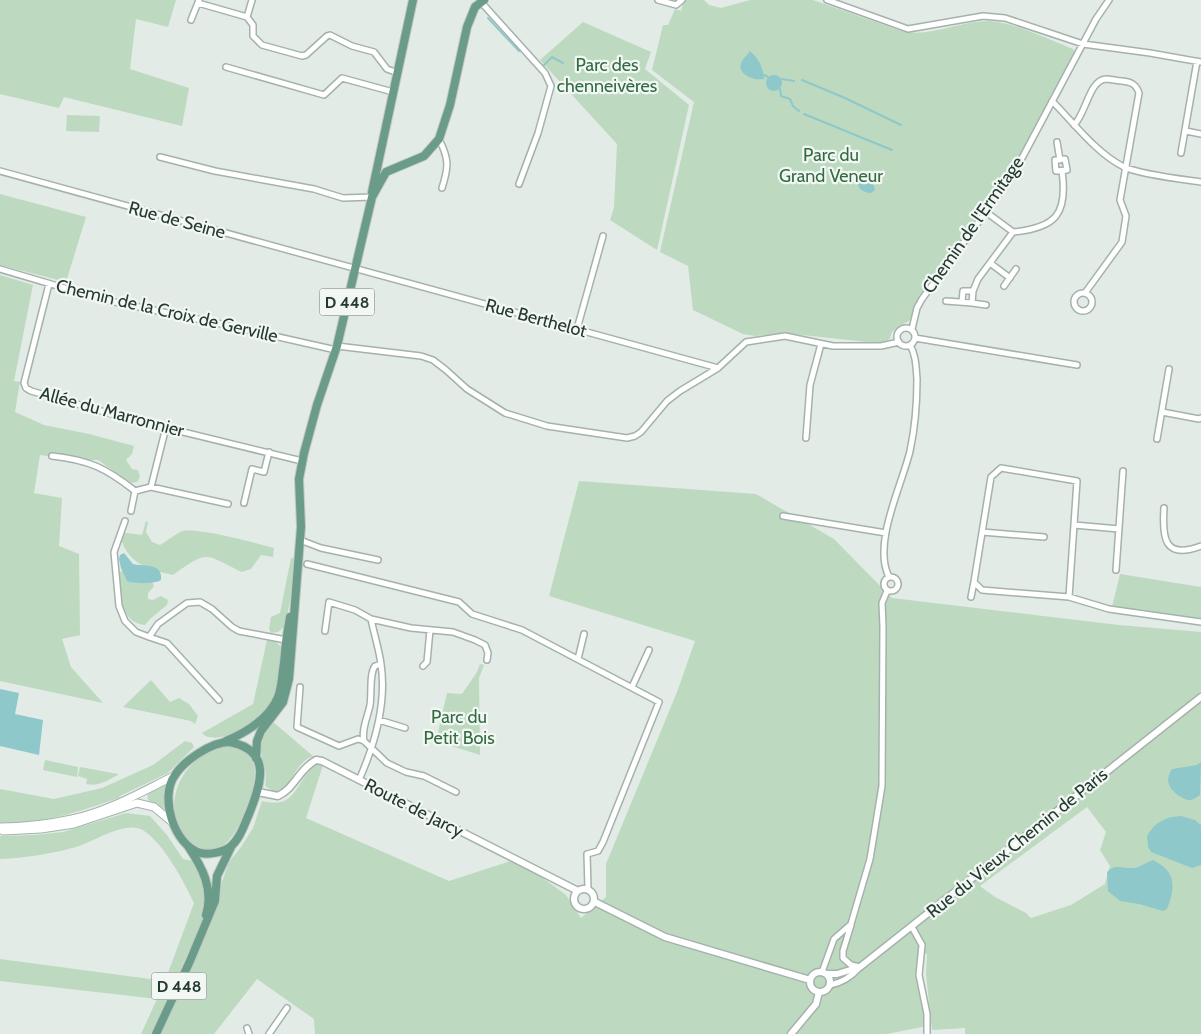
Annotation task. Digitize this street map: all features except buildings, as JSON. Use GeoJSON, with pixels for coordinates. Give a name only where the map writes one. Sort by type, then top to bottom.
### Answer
{"type":"FeatureCollection","features":[{"type":"Feature","properties":{"kind":"main road"},"geometry":{"type":"LineString","coordinates":[[372,197],[372,188],[413,0]]}},
{"type":"Feature","properties":{"kind":"main road"},"geometry":{"type":"LineString","coordinates":[[372,197],[386,172],[424,156],[439,139],[450,105],[466,27],[475,7],[482,1]]}},
{"type":"Feature","properties":{"kind":"main road"},"geometry":{"type":"LineString","coordinates":[[377,169],[386,172]]}},
{"type":"Feature","properties":{"kind":"main road","name":"D 448"},"geometry":{"type":"LineString","coordinates":[[256,758],[257,741],[261,731],[283,702],[289,679],[301,527],[299,479],[302,461],[319,400],[337,348],[372,197]]}},
{"type":"Feature","properties":{"kind":"main road","name":"D 448"},"geometry":{"type":"LineString","coordinates":[[225,742],[256,726],[269,712],[278,697],[296,578]]}},
{"type":"Feature","properties":{"kind":"main road"},"geometry":{"type":"LineString","coordinates":[[0,827],[73,819],[111,806],[174,776],[204,750],[218,743],[225,742],[244,746],[256,758],[260,769],[258,792],[238,839],[231,847],[209,853],[201,853],[187,845],[177,833],[172,822],[170,796],[174,776]]}},
{"type":"Feature","properties":{"kind":"main road"},"geometry":{"type":"LineString","coordinates":[[0,831],[40,829],[74,824],[137,803],[154,806],[172,822]]}},
{"type":"Feature","properties":{"kind":"main road","name":"D 448"},"geometry":{"type":"LineString","coordinates":[[187,845],[205,876],[208,892],[208,911],[200,937]]}},
{"type":"Feature","properties":{"kind":"main road","name":"D 448"},"geometry":{"type":"LineString","coordinates":[[156,1034],[215,901],[217,876],[231,847]]}},
{"type":"Feature","properties":{"kind":"street"},"geometry":{"type":"LineString","coordinates":[[247,17],[252,0]]}},
{"type":"Feature","properties":{"kind":"street"},"geometry":{"type":"LineString","coordinates":[[658,0],[676,5],[682,0]]}},
{"type":"Feature","properties":{"kind":"street"},"geometry":{"type":"LineString","coordinates":[[827,0],[908,29],[983,16],[998,17],[1083,44],[1199,62],[1181,153]]}},
{"type":"Feature","properties":{"kind":"street","name":"Chemin de l'Ermitage"},"geometry":{"type":"LineString","coordinates":[[912,330],[917,308],[922,299],[1013,175],[1083,44],[1109,0]]}},
{"type":"Feature","properties":{"kind":"street"},"geometry":{"type":"LineString","coordinates":[[482,1],[548,77],[551,86],[538,133],[519,184]]}},
{"type":"Feature","properties":{"kind":"street"},"geometry":{"type":"LineString","coordinates":[[191,20],[198,2],[247,17],[253,25],[253,36],[262,44],[302,56],[306,55],[327,36],[330,36],[352,46],[374,52],[387,69],[398,73]]}},
{"type":"Feature","properties":{"kind":"street"},"geometry":{"type":"LineString","coordinates":[[226,67],[324,95],[342,78],[393,92]]}},
{"type":"Feature","properties":{"kind":"street"},"geometry":{"type":"LineString","coordinates":[[1074,125],[1080,119],[1095,85],[1100,81],[1106,79],[1132,82],[1137,87],[1139,93],[1120,200],[1126,216],[1122,242],[1085,293]]}},
{"type":"Feature","properties":{"kind":"street"},"geometry":{"type":"LineString","coordinates":[[1052,101],[1074,125],[1114,160],[1126,167],[1201,182]]}},
{"type":"Feature","properties":{"kind":"street"},"geometry":{"type":"LineString","coordinates":[[1186,131],[1201,134]]}},
{"type":"Feature","properties":{"kind":"street"},"geometry":{"type":"LineString","coordinates":[[439,139],[446,152],[448,164],[442,188]]}},
{"type":"Feature","properties":{"kind":"street"},"geometry":{"type":"LineString","coordinates":[[986,212],[1013,232],[1041,228],[1051,221],[1063,203],[1065,191],[1062,170],[1056,171],[1055,160],[1060,160],[1057,142]]}},
{"type":"Feature","properties":{"kind":"street"},"geometry":{"type":"LineString","coordinates":[[160,157],[215,172],[314,189],[344,198],[372,197]]}},
{"type":"Feature","properties":{"kind":"street","name":"Rue de Seine"},"geometry":{"type":"LineString","coordinates":[[0,171],[355,269]]}},
{"type":"Feature","properties":{"kind":"street"},"geometry":{"type":"LineString","coordinates":[[972,303],[973,292],[978,279],[1013,232]]}},
{"type":"Feature","properties":{"kind":"street"},"geometry":{"type":"LineString","coordinates":[[577,329],[603,236]]}},
{"type":"Feature","properties":{"kind":"street"},"geometry":{"type":"LineString","coordinates":[[990,263],[1010,278]]}},
{"type":"Feature","properties":{"kind":"street","name":"Chemin de la Croix de Gerville"},"geometry":{"type":"LineString","coordinates":[[0,269],[104,300],[337,348],[421,356],[433,360],[467,389],[505,413],[547,426],[627,438],[641,432],[662,406],[673,396],[718,368],[746,342],[785,336],[821,344],[881,346],[898,342]]}},
{"type":"Feature","properties":{"kind":"street","name":"Rue Berthelot"},"geometry":{"type":"LineString","coordinates":[[355,269],[718,368]]}},
{"type":"Feature","properties":{"kind":"street"},"geometry":{"type":"LineString","coordinates":[[1004,286],[1016,269]]}},
{"type":"Feature","properties":{"kind":"street","name":"Allée du Marronnier"},"geometry":{"type":"LineString","coordinates":[[49,284],[24,383],[26,388],[31,391],[166,427],[302,461]]}},
{"type":"Feature","properties":{"kind":"street"},"geometry":{"type":"LineString","coordinates":[[962,302],[963,291],[973,292]]}},
{"type":"Feature","properties":{"kind":"street"},"geometry":{"type":"LineString","coordinates":[[946,301],[986,305]]}},
{"type":"Feature","properties":{"kind":"street"},"geometry":{"type":"LineString","coordinates":[[908,328],[912,330],[915,338],[910,345],[904,346],[898,342],[897,335],[901,329],[908,328]]}},
{"type":"Feature","properties":{"kind":"street"},"geometry":{"type":"LineString","coordinates":[[915,338],[1077,365]]}},
{"type":"Feature","properties":{"kind":"street"},"geometry":{"type":"LineString","coordinates":[[806,438],[810,385],[821,344]]}},
{"type":"Feature","properties":{"kind":"street"},"geometry":{"type":"LineString","coordinates":[[889,577],[884,563],[886,533],[892,505],[905,472],[911,449],[917,398],[915,357],[910,345]]}},
{"type":"Feature","properties":{"kind":"street"},"geometry":{"type":"LineString","coordinates":[[1157,439],[1169,369]]}},
{"type":"Feature","properties":{"kind":"street"},"geometry":{"type":"LineString","coordinates":[[1162,412],[1201,418]]}},
{"type":"Feature","properties":{"kind":"street"},"geometry":{"type":"LineString","coordinates":[[151,487],[166,427]]}},
{"type":"Feature","properties":{"kind":"street"},"geometry":{"type":"LineString","coordinates":[[244,503],[252,469],[264,472],[269,452]]}},
{"type":"Feature","properties":{"kind":"street"},"geometry":{"type":"LineString","coordinates":[[52,456],[72,458],[93,464],[115,475],[135,491]]}},
{"type":"Feature","properties":{"kind":"street"},"geometry":{"type":"LineString","coordinates":[[971,597],[991,477],[1001,468],[1077,481],[1068,597]]}},
{"type":"Feature","properties":{"kind":"street"},"geometry":{"type":"LineString","coordinates":[[1116,570],[1123,471]]}},
{"type":"Feature","properties":{"kind":"street"},"geometry":{"type":"LineString","coordinates":[[135,491],[151,487],[228,504]]}},
{"type":"Feature","properties":{"kind":"street"},"geometry":{"type":"LineString","coordinates":[[131,511],[135,491]]}},
{"type":"Feature","properties":{"kind":"street"},"geometry":{"type":"LineString","coordinates":[[1164,508],[1163,530],[1165,540],[1170,547],[1178,551],[1188,551],[1201,546]]}},
{"type":"Feature","properties":{"kind":"street"},"geometry":{"type":"LineString","coordinates":[[783,516],[886,533]]}},
{"type":"Feature","properties":{"kind":"street"},"geometry":{"type":"LineString","coordinates":[[125,522],[114,552],[119,606],[125,621],[136,632],[168,643],[219,700]]}},
{"type":"Feature","properties":{"kind":"street"},"geometry":{"type":"LineString","coordinates":[[1074,525],[1119,529]]}},
{"type":"Feature","properties":{"kind":"street"},"geometry":{"type":"LineString","coordinates":[[982,532],[1044,537]]}},
{"type":"Feature","properties":{"kind":"street"},"geometry":{"type":"LineString","coordinates":[[300,540],[321,548],[378,560]]}},
{"type":"Feature","properties":{"kind":"street"},"geometry":{"type":"LineString","coordinates":[[307,564],[459,602],[472,614],[522,630],[659,702],[603,842],[598,851],[587,854],[588,890]]}},
{"type":"Feature","properties":{"kind":"street"},"geometry":{"type":"LineString","coordinates":[[887,591],[884,588],[884,582],[889,577]]}},
{"type":"Feature","properties":{"kind":"street"},"geometry":{"type":"LineString","coordinates":[[887,591],[893,591],[898,586],[896,579],[889,577]]}},
{"type":"Feature","properties":{"kind":"street"},"geometry":{"type":"LineString","coordinates":[[974,582],[982,590],[1068,597],[1109,609],[1201,622]]}},
{"type":"Feature","properties":{"kind":"street"},"geometry":{"type":"LineString","coordinates":[[830,985],[830,978],[824,973],[814,974],[810,980],[812,988],[819,992],[826,990],[830,985],[845,980],[860,967],[851,965],[843,958],[842,951],[870,859],[882,786],[882,603],[887,591]]}},
{"type":"Feature","properties":{"kind":"street"},"geometry":{"type":"LineString","coordinates":[[149,637],[158,624],[187,603],[200,602],[212,609],[239,631],[286,640]]}},
{"type":"Feature","properties":{"kind":"street"},"geometry":{"type":"LineString","coordinates":[[325,632],[328,602],[355,610],[371,619],[411,628],[453,632],[475,640],[485,645],[488,653],[486,660]]}},
{"type":"Feature","properties":{"kind":"street"},"geometry":{"type":"LineString","coordinates":[[359,780],[372,749],[380,720],[383,690],[381,664],[371,619]]}},
{"type":"Feature","properties":{"kind":"street"},"geometry":{"type":"LineString","coordinates":[[423,666],[427,662],[430,630]]}},
{"type":"Feature","properties":{"kind":"street"},"geometry":{"type":"LineString","coordinates":[[578,659],[584,634]]}},
{"type":"Feature","properties":{"kind":"street"},"geometry":{"type":"LineString","coordinates":[[632,687],[649,650]]}},
{"type":"Feature","properties":{"kind":"street"},"geometry":{"type":"LineString","coordinates":[[364,741],[363,736],[372,689],[371,670],[381,664]]}},
{"type":"Feature","properties":{"kind":"street"},"geometry":{"type":"LineString","coordinates":[[300,687],[297,727],[338,746],[358,739],[364,741],[387,763],[406,772],[424,776],[456,792]]}},
{"type":"Feature","properties":{"kind":"street","name":"Rue du Vieux Chemin de Paris"},"geometry":{"type":"LineString","coordinates":[[824,973],[837,974],[860,967],[1201,697]]}},
{"type":"Feature","properties":{"kind":"street"},"geometry":{"type":"LineString","coordinates":[[380,720],[405,728]]}},
{"type":"Feature","properties":{"kind":"street","name":"Route de Jarcy"},"geometry":{"type":"LineString","coordinates":[[258,792],[272,796],[283,794],[292,786],[305,767],[316,760],[326,763],[578,891]]}},
{"type":"Feature","properties":{"kind":"street"},"geometry":{"type":"LineString","coordinates":[[585,889],[594,894],[595,902],[585,910],[578,907],[574,900],[578,891],[585,889]]}},
{"type":"Feature","properties":{"kind":"street"},"geometry":{"type":"LineString","coordinates":[[595,902],[665,937],[810,980]]}},
{"type":"Feature","properties":{"kind":"street"},"geometry":{"type":"LineString","coordinates":[[824,973],[834,939],[851,924]]}},
{"type":"Feature","properties":{"kind":"street"},"geometry":{"type":"LineString","coordinates":[[912,927],[922,945],[919,975],[927,1014],[927,1034]]}},
{"type":"Feature","properties":{"kind":"street"},"geometry":{"type":"LineString","coordinates":[[791,1034],[816,1004],[819,992]]}},
{"type":"Feature","properties":{"kind":"street"},"geometry":{"type":"LineString","coordinates":[[269,1034],[287,1008]]}},
{"type":"Feature","properties":{"kind":"green space"},"geometry":{"type":"Polygon","coordinates":[[[0,0],[176,0],[168,27],[136,19],[130,69],[189,88],[182,126],[64,97],[59,108],[0,94],[0,0]]]}},
{"type":"Feature","properties":{"kind":"green space","name":"Parc du Grand Veneur"},"geometry":{"type":"Polygon","coordinates":[[[684,0],[704,0],[709,5],[721,8],[750,0],[813,0],[901,31],[912,33],[934,31],[978,22],[999,22],[1031,32],[1073,49],[1075,52],[1014,166],[915,304],[910,320],[892,332],[886,342],[867,342],[784,333],[755,336],[743,334],[693,310],[688,266],[660,252],[694,102],[652,70],[663,25],[668,25],[675,9],[681,11],[684,0]]]}},
{"type":"Feature","properties":{"kind":"green space","name":"Parc des chenneivères"},"geometry":{"type":"Polygon","coordinates":[[[583,22],[651,52],[645,69],[689,105],[657,250],[610,220],[614,208],[617,144],[540,60],[583,22]]]}},
{"type":"Feature","properties":{"kind":"green space"},"geometry":{"type":"Polygon","coordinates":[[[67,115],[100,116],[99,132],[66,131],[67,115]]]}},
{"type":"Feature","properties":{"kind":"green space"},"geometry":{"type":"Polygon","coordinates":[[[0,194],[86,217],[66,282],[0,265],[0,194]]]}},
{"type":"Feature","properties":{"kind":"green space"},"geometry":{"type":"Polygon","coordinates":[[[0,275],[33,285],[14,381],[20,382],[15,412],[44,425],[134,446],[132,454],[126,460],[132,469],[138,470],[140,477],[137,482],[131,483],[98,460],[74,460],[40,455],[34,493],[62,498],[59,546],[79,554],[80,635],[62,639],[71,667],[103,703],[0,681],[0,275]]]}},
{"type":"Feature","properties":{"kind":"green space"},"geometry":{"type":"Polygon","coordinates":[[[579,481],[756,494],[834,539],[892,598],[1119,625],[1201,632],[1201,1034],[965,1034],[965,1028],[932,1030],[926,974],[927,954],[921,953],[921,984],[927,1026],[887,1034],[315,1034],[314,1019],[257,979],[214,1034],[161,1034],[194,962],[229,862],[253,828],[262,801],[274,803],[289,798],[317,764],[323,765],[306,818],[449,881],[517,859],[566,895],[581,918],[606,897],[606,864],[677,692],[695,641],[549,596],[579,481]],[[1087,807],[980,886],[995,897],[1026,913],[1031,918],[1071,905],[1105,884],[1110,866],[1100,850],[1106,832],[1087,807]]]}},
{"type":"Feature","properties":{"kind":"green space"},"geometry":{"type":"Polygon","coordinates":[[[146,521],[148,522],[146,532],[152,542],[160,545],[183,531],[202,532],[228,536],[274,548],[273,557],[261,555],[251,569],[242,572],[214,558],[208,557],[194,561],[173,575],[163,573],[138,563],[132,558],[122,543],[119,532],[142,535],[146,521]]]}},
{"type":"Feature","properties":{"kind":"green space"},"geometry":{"type":"Polygon","coordinates":[[[291,558],[295,558],[292,591],[285,626],[278,632],[271,633],[269,629],[271,617],[280,613],[291,558]]]}},
{"type":"Feature","properties":{"kind":"green space"},"geometry":{"type":"Polygon","coordinates":[[[123,570],[150,577],[154,586],[148,593],[148,599],[153,600],[161,596],[168,600],[167,605],[145,625],[130,619],[123,606],[118,574],[123,570]]]}},
{"type":"Feature","properties":{"kind":"green space"},"geometry":{"type":"Polygon","coordinates":[[[1120,574],[1201,587],[1201,619],[1112,607],[1120,574]]]}},
{"type":"Feature","properties":{"kind":"green space"},"geometry":{"type":"Polygon","coordinates":[[[267,640],[276,642],[284,650],[277,699],[261,719],[251,727],[229,736],[213,738],[206,736],[202,733],[253,704],[267,640]]]}},
{"type":"Feature","properties":{"kind":"green space","name":"Parc du Petit Bois"},"geometry":{"type":"Polygon","coordinates":[[[480,664],[484,665],[479,678],[480,755],[436,741],[447,693],[462,694],[477,672],[480,664]]]}},
{"type":"Feature","properties":{"kind":"green space"},"geometry":{"type":"Polygon","coordinates":[[[151,680],[170,702],[179,698],[189,704],[198,716],[195,724],[191,721],[123,707],[151,680]]]}},
{"type":"Feature","properties":{"kind":"green space"},"geometry":{"type":"Polygon","coordinates":[[[273,722],[313,756],[302,763],[286,786],[276,793],[265,786],[265,767],[260,747],[265,732],[273,722]]]}},
{"type":"Feature","properties":{"kind":"green space"},"geometry":{"type":"Polygon","coordinates":[[[185,741],[192,743],[194,747],[168,773],[119,798],[46,819],[31,822],[0,823],[0,789],[54,799],[102,788],[153,765],[185,741]]]}},
{"type":"Feature","properties":{"kind":"green space"},"geometry":{"type":"Polygon","coordinates":[[[224,746],[237,748],[246,753],[251,759],[254,767],[254,785],[240,823],[229,840],[223,846],[215,849],[206,849],[195,845],[187,839],[178,825],[175,812],[177,787],[191,765],[200,757],[224,746]]]}},
{"type":"Feature","properties":{"kind":"green space"},"geometry":{"type":"Polygon","coordinates":[[[45,760],[78,767],[77,777],[43,770],[45,760]]]}},
{"type":"Feature","properties":{"kind":"green space"},"geometry":{"type":"Polygon","coordinates":[[[80,767],[118,775],[99,784],[90,785],[86,784],[87,779],[78,776],[80,767]]]}},
{"type":"Feature","properties":{"kind":"green space"},"geometry":{"type":"Polygon","coordinates":[[[164,784],[167,785],[164,809],[148,800],[147,791],[164,784]]]}},
{"type":"Feature","properties":{"kind":"green space"},"geometry":{"type":"Polygon","coordinates":[[[126,813],[150,816],[167,835],[183,859],[193,861],[206,885],[204,918],[151,1034],[141,1034],[157,999],[0,981],[0,959],[165,981],[194,903],[170,860],[154,839],[145,832],[130,827],[106,834],[76,847],[19,858],[0,859],[0,836],[63,832],[126,813]]]}},
{"type":"Feature","properties":{"kind":"water"},"geometry":{"type":"Polygon","coordinates":[[[750,51],[760,64],[764,79],[751,78],[741,70],[742,61],[750,51]]]}},
{"type":"Feature","properties":{"kind":"water"},"geometry":{"type":"Polygon","coordinates":[[[771,75],[777,75],[782,80],[780,89],[771,91],[766,86],[766,80],[771,75]]]}},
{"type":"Feature","properties":{"kind":"water"},"geometry":{"type":"Polygon","coordinates":[[[860,175],[867,175],[873,181],[875,190],[871,193],[861,190],[858,185],[860,175]]]}},
{"type":"Feature","properties":{"kind":"water"},"geometry":{"type":"Polygon","coordinates":[[[124,553],[133,564],[152,566],[159,570],[161,580],[144,583],[127,581],[119,559],[120,555],[124,553]]]}},
{"type":"Feature","properties":{"kind":"water"},"geometry":{"type":"Polygon","coordinates":[[[0,689],[19,693],[15,714],[43,720],[39,755],[0,746],[0,689]]]}},
{"type":"Feature","properties":{"kind":"water"},"geometry":{"type":"Polygon","coordinates":[[[1201,762],[1200,795],[1192,800],[1185,799],[1171,788],[1168,777],[1172,769],[1197,765],[1201,762]]]}},
{"type":"Feature","properties":{"kind":"water"},"geometry":{"type":"Polygon","coordinates":[[[1181,816],[1195,820],[1201,825],[1201,865],[1192,868],[1151,852],[1148,847],[1147,836],[1153,827],[1165,819],[1181,816]]]}},
{"type":"Feature","properties":{"kind":"water"},"geometry":{"type":"Polygon","coordinates":[[[1153,860],[1166,869],[1172,880],[1172,894],[1167,909],[1163,911],[1120,901],[1108,891],[1107,872],[1110,869],[1116,867],[1139,867],[1153,860]]]}},
{"type":"Feature","properties":{"kind":"waterway"},"geometry":{"type":"LineString","coordinates":[[488,18],[519,51]]}},
{"type":"Feature","properties":{"kind":"waterway"},"geometry":{"type":"LineString","coordinates":[[544,65],[552,57],[563,63]]}},
{"type":"Feature","properties":{"kind":"waterway"},"geometry":{"type":"LineString","coordinates":[[764,75],[768,77]]}},
{"type":"Feature","properties":{"kind":"waterway"},"geometry":{"type":"LineString","coordinates":[[782,79],[794,81]]}},
{"type":"Feature","properties":{"kind":"waterway"},"geometry":{"type":"LineString","coordinates":[[802,80],[901,125]]}},
{"type":"Feature","properties":{"kind":"waterway"},"geometry":{"type":"LineString","coordinates":[[780,89],[781,96],[790,99],[793,106],[799,111]]}},
{"type":"Feature","properties":{"kind":"waterway"},"geometry":{"type":"LineString","coordinates":[[804,114],[892,150]]}}]}
